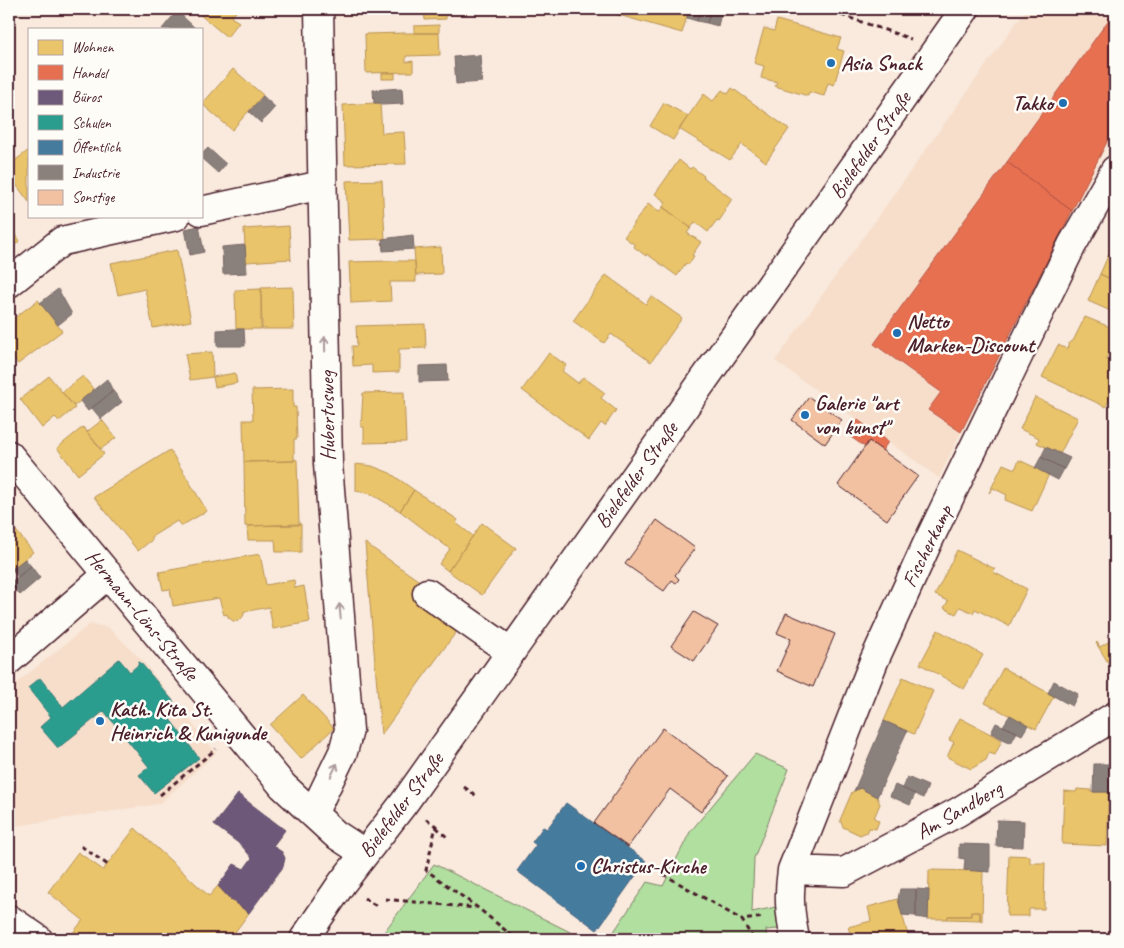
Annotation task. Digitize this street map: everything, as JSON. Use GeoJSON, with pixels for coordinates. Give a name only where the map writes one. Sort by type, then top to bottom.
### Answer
{"type":"FeatureCollection","features":[{"type":"Feature","properties":{"kind":"street","name":"Hubertusweg"},"geometry":{"type":"LineString","coordinates":[[313,814],[344,752],[349,730],[328,464],[319,9]]}},
{"type":"Feature","properties":{"kind":"street","name":"Bielefelder Straße"},"geometry":{"type":"LineString","coordinates":[[304,939],[364,853],[404,803],[965,9]]}},
{"type":"Feature","properties":{"kind":"street","name":"Fischerkamp"},"geometry":{"type":"LineString","coordinates":[[793,926],[789,891],[792,870],[874,661],[927,544],[1072,245],[1115,170]]}},
{"type":"Feature","properties":{"kind":"street"},"geometry":{"type":"LineString","coordinates":[[202,211],[322,184]]}},
{"type":"Feature","properties":{"kind":"street"},"geometry":{"type":"LineString","coordinates":[[9,283],[62,241],[167,218]]}},
{"type":"Feature","properties":{"kind":"street","name":"Hermann-Löns-Straße"},"geometry":{"type":"LineString","coordinates":[[9,455],[283,786],[335,834],[364,853]]}},
{"type":"Feature","properties":{"kind":"street"},"geometry":{"type":"LineString","coordinates":[[9,660],[108,574]]}},
{"type":"Feature","properties":{"kind":"street"},"geometry":{"type":"LineString","coordinates":[[427,593],[511,652]]}},
{"type":"Feature","properties":{"kind":"street","name":"Am Sandberg"},"geometry":{"type":"LineString","coordinates":[[792,870],[844,872],[958,812],[1115,716]]}},
{"type":"Feature","properties":{"kind":"street"},"geometry":{"type":"LineString","coordinates":[[9,919],[37,939]]}},
{"type":"Feature","properties":{"kind":"path"},"geometry":{"type":"LineString","coordinates":[[824,9],[917,41],[934,53]]}},
{"type":"Feature","properties":{"kind":"path"},"geometry":{"type":"LineString","coordinates":[[160,796],[237,731]]}},
{"type":"Feature","properties":{"kind":"path"},"geometry":{"type":"LineString","coordinates":[[464,787],[478,797]]}},
{"type":"Feature","properties":{"kind":"path"},"geometry":{"type":"LineString","coordinates":[[404,803],[449,838]]}},
{"type":"Feature","properties":{"kind":"path"},"geometry":{"type":"LineString","coordinates":[[436,826],[426,870],[516,939]]}},
{"type":"Feature","properties":{"kind":"path"},"geometry":{"type":"LineString","coordinates":[[81,846],[108,865]]}},
{"type":"Feature","properties":{"kind":"path"},"geometry":{"type":"LineString","coordinates":[[662,874],[742,920],[793,926]]}},
{"type":"Feature","properties":{"kind":"path"},"geometry":{"type":"LineString","coordinates":[[385,899],[478,908]]}},
{"type":"Feature","properties":{"kind":"path"},"geometry":{"type":"LineString","coordinates":[[742,920],[753,939]]}},
{"type":"Feature","properties":{"kind":"shaded area"},"geometry":{"type":"Polygon","coordinates":[[[1026,9],[1115,9],[1115,129],[939,478],[775,361],[1026,9]]]}},
{"type":"Feature","properties":{"kind":"shaded area","name":"Kath. Kita St. Heinrich & Kunigunde"},"geometry":{"type":"Polygon","coordinates":[[[90,624],[108,627],[142,660],[216,753],[159,804],[9,827],[9,689],[90,624]]]}},
{"type":"Feature","properties":{"kind":"green space"},"geometry":{"type":"Polygon","coordinates":[[[755,754],[789,769],[754,858],[752,912],[776,907],[778,929],[766,930],[767,939],[609,939],[647,882],[663,886],[690,832],[755,754]]]}},
{"type":"Feature","properties":{"kind":"green space"},"geometry":{"type":"Polygon","coordinates":[[[434,864],[584,939],[379,939],[434,864]]]}},
{"type":"Feature","properties":{"kind":"building: Wohnen"},"geometry":{"type":"Polygon","coordinates":[[[193,9],[239,9],[231,17],[239,22],[227,37],[193,9]]]}},
{"type":"Feature","properties":{"kind":"building: Wohnen"},"geometry":{"type":"Polygon","coordinates":[[[424,9],[446,9],[446,19],[425,20],[424,9]]]}},
{"type":"Feature","properties":{"kind":"building: Wohnen"},"geometry":{"type":"Polygon","coordinates":[[[616,9],[689,9],[682,33],[615,14],[616,9]]]}},
{"type":"Feature","properties":{"kind":"building: Wohnen"},"geometry":{"type":"Polygon","coordinates":[[[777,20],[841,38],[837,49],[844,51],[834,85],[828,83],[824,96],[809,92],[808,96],[775,86],[777,82],[761,78],[764,66],[754,63],[764,28],[774,31],[777,20]]]}},
{"type":"Feature","properties":{"kind":"building: Wohnen"},"geometry":{"type":"Polygon","coordinates":[[[439,25],[439,33],[414,33],[414,26],[439,25]]]}},
{"type":"Feature","properties":{"kind":"building: Wohnen"},"geometry":{"type":"Polygon","coordinates":[[[439,33],[440,55],[406,56],[406,62],[413,61],[413,72],[366,73],[365,34],[439,33]]]}},
{"type":"Feature","properties":{"kind":"building: Wohnen"},"geometry":{"type":"Polygon","coordinates":[[[233,69],[263,95],[232,130],[202,104],[233,69]]]}},
{"type":"Feature","properties":{"kind":"building: Wohnen"},"geometry":{"type":"Polygon","coordinates":[[[382,73],[395,73],[395,79],[382,79],[382,73]]]}},
{"type":"Feature","properties":{"kind":"building: Wohnen"},"geometry":{"type":"Polygon","coordinates":[[[732,88],[789,129],[766,162],[742,144],[730,160],[679,129],[704,94],[713,101],[722,90],[728,94],[732,88]]]}},
{"type":"Feature","properties":{"kind":"building: Wohnen"},"geometry":{"type":"Polygon","coordinates":[[[380,103],[382,133],[404,132],[406,164],[345,165],[343,105],[380,103]]]}},
{"type":"Feature","properties":{"kind":"building: Wohnen"},"geometry":{"type":"Polygon","coordinates":[[[664,103],[688,116],[673,140],[650,126],[664,103]]]}},
{"type":"Feature","properties":{"kind":"building: Wohnen"},"geometry":{"type":"Polygon","coordinates":[[[28,151],[28,201],[9,175],[9,165],[28,151]]]}},
{"type":"Feature","properties":{"kind":"building: Wohnen"},"geometry":{"type":"Polygon","coordinates":[[[679,160],[690,169],[692,167],[732,199],[719,221],[717,220],[708,232],[695,222],[691,228],[663,207],[666,202],[655,194],[679,160]]]}},
{"type":"Feature","properties":{"kind":"building: Wohnen"},"geometry":{"type":"Polygon","coordinates":[[[382,180],[385,239],[349,240],[346,181],[382,180]]]}},
{"type":"Feature","properties":{"kind":"building: Wohnen"},"geometry":{"type":"Polygon","coordinates":[[[648,204],[659,212],[663,207],[691,228],[687,233],[701,242],[688,265],[686,263],[677,276],[647,254],[646,256],[624,237],[648,204]]]}},
{"type":"Feature","properties":{"kind":"building: Wohnen"},"geometry":{"type":"Polygon","coordinates":[[[9,224],[20,241],[9,249],[9,224]]]}},
{"type":"Feature","properties":{"kind":"building: Wohnen"},"geometry":{"type":"Polygon","coordinates":[[[289,226],[291,261],[290,259],[247,262],[246,264],[244,229],[289,226]]]}},
{"type":"Feature","properties":{"kind":"building: Wohnen"},"geometry":{"type":"Polygon","coordinates":[[[441,247],[442,274],[416,275],[414,249],[441,247]]]}},
{"type":"Feature","properties":{"kind":"building: Wohnen"},"geometry":{"type":"Polygon","coordinates":[[[1112,247],[1115,248],[1115,281],[1100,274],[1112,247]]]}},
{"type":"Feature","properties":{"kind":"building: Wohnen"},"geometry":{"type":"Polygon","coordinates":[[[177,250],[191,321],[153,328],[145,289],[118,295],[111,263],[177,250]]]}},
{"type":"Feature","properties":{"kind":"building: Wohnen"},"geometry":{"type":"Polygon","coordinates":[[[415,261],[416,282],[390,282],[391,301],[351,303],[349,262],[415,261]]]}},
{"type":"Feature","properties":{"kind":"building: Wohnen"},"geometry":{"type":"Polygon","coordinates":[[[1100,274],[1115,281],[1115,313],[1088,301],[1100,274]]]}},
{"type":"Feature","properties":{"kind":"building: Wohnen"},"geometry":{"type":"Polygon","coordinates":[[[606,275],[646,304],[651,296],[682,318],[651,362],[611,334],[604,343],[573,321],[606,275]]]}},
{"type":"Feature","properties":{"kind":"building: Wohnen"},"geometry":{"type":"Polygon","coordinates":[[[293,287],[294,329],[262,329],[261,288],[293,287]]]}},
{"type":"Feature","properties":{"kind":"building: Wohnen"},"geometry":{"type":"Polygon","coordinates":[[[261,289],[261,329],[236,329],[235,290],[261,289]]]}},
{"type":"Feature","properties":{"kind":"building: Wohnen"},"geometry":{"type":"Polygon","coordinates":[[[38,300],[62,331],[18,364],[9,352],[9,322],[38,300]]]}},
{"type":"Feature","properties":{"kind":"building: Wohnen"},"geometry":{"type":"Polygon","coordinates":[[[1085,317],[1115,329],[1115,339],[1106,359],[1115,364],[1115,387],[1106,407],[1042,377],[1058,345],[1067,349],[1085,317]]]}},
{"type":"Feature","properties":{"kind":"building: Wohnen"},"geometry":{"type":"Polygon","coordinates":[[[425,324],[426,348],[399,349],[399,372],[372,373],[372,365],[353,366],[352,346],[357,346],[356,326],[425,324]]]}},
{"type":"Feature","properties":{"kind":"building: Wohnen"},"geometry":{"type":"Polygon","coordinates":[[[212,352],[213,377],[190,380],[185,354],[212,352]]]}},
{"type":"Feature","properties":{"kind":"building: Wohnen"},"geometry":{"type":"Polygon","coordinates":[[[549,353],[566,365],[562,371],[578,383],[583,377],[605,393],[601,398],[616,410],[605,426],[601,423],[589,440],[522,390],[549,353]]]}},
{"type":"Feature","properties":{"kind":"building: Wohnen"},"geometry":{"type":"Polygon","coordinates":[[[235,373],[237,383],[215,387],[213,377],[235,373]]]}},
{"type":"Feature","properties":{"kind":"building: Wohnen"},"geometry":{"type":"Polygon","coordinates":[[[49,376],[75,408],[59,421],[55,417],[42,428],[20,399],[49,376]]]}},
{"type":"Feature","properties":{"kind":"building: Wohnen"},"geometry":{"type":"Polygon","coordinates":[[[83,376],[94,390],[74,406],[62,392],[83,376]]]}},
{"type":"Feature","properties":{"kind":"building: Wohnen"},"geometry":{"type":"Polygon","coordinates":[[[293,389],[293,407],[296,407],[297,439],[294,439],[294,461],[244,462],[243,420],[253,420],[252,390],[293,389]]]}},
{"type":"Feature","properties":{"kind":"building: Wohnen"},"geometry":{"type":"Polygon","coordinates":[[[404,392],[406,442],[364,443],[364,427],[361,427],[363,393],[404,392]]]}},
{"type":"Feature","properties":{"kind":"building: Wohnen"},"geometry":{"type":"Polygon","coordinates":[[[1035,397],[1078,418],[1060,454],[1037,443],[1039,438],[1020,429],[1035,397]]]}},
{"type":"Feature","properties":{"kind":"building: Wohnen"},"geometry":{"type":"Polygon","coordinates":[[[102,420],[116,438],[101,449],[87,432],[102,420]]]}},
{"type":"Feature","properties":{"kind":"building: Wohnen"},"geometry":{"type":"Polygon","coordinates":[[[83,427],[104,454],[78,475],[57,448],[83,427]]]}},
{"type":"Feature","properties":{"kind":"building: Wohnen"},"geometry":{"type":"Polygon","coordinates":[[[170,450],[207,511],[181,526],[177,521],[151,537],[153,539],[138,551],[94,497],[170,450]]]}},
{"type":"Feature","properties":{"kind":"building: Wohnen"},"geometry":{"type":"Polygon","coordinates":[[[295,459],[297,460],[299,525],[245,526],[244,462],[294,461],[295,459]]]}},
{"type":"Feature","properties":{"kind":"building: Wohnen"},"geometry":{"type":"Polygon","coordinates":[[[1019,460],[1049,474],[1032,511],[1005,500],[1007,495],[993,488],[989,493],[1003,464],[1015,469],[1019,460]]]}},
{"type":"Feature","properties":{"kind":"building: Wohnen"},"geometry":{"type":"Polygon","coordinates":[[[356,464],[372,466],[390,473],[414,490],[400,511],[371,494],[356,491],[356,464]]]}},
{"type":"Feature","properties":{"kind":"building: Wohnen"},"geometry":{"type":"Polygon","coordinates":[[[414,490],[458,520],[456,523],[473,536],[448,571],[439,564],[450,549],[400,511],[414,490]]]}},
{"type":"Feature","properties":{"kind":"building: Wohnen"},"geometry":{"type":"Polygon","coordinates":[[[482,523],[516,548],[482,595],[448,571],[482,523]]]}},
{"type":"Feature","properties":{"kind":"building: Wohnen"},"geometry":{"type":"Polygon","coordinates":[[[9,524],[33,552],[9,572],[9,524]]]}},
{"type":"Feature","properties":{"kind":"building: Wohnen"},"geometry":{"type":"Polygon","coordinates":[[[301,524],[301,552],[276,552],[275,540],[248,540],[247,526],[301,524]]]}},
{"type":"Feature","properties":{"kind":"building: Wohnen"},"geometry":{"type":"Polygon","coordinates":[[[365,543],[425,585],[459,628],[381,735],[365,543]]]}},
{"type":"Feature","properties":{"kind":"building: Wohnen"},"geometry":{"type":"Polygon","coordinates":[[[957,550],[995,569],[993,572],[1027,589],[1009,626],[975,609],[973,613],[960,607],[956,614],[944,608],[948,601],[935,595],[957,550]]]}},
{"type":"Feature","properties":{"kind":"building: Wohnen"},"geometry":{"type":"Polygon","coordinates":[[[260,554],[266,585],[294,580],[295,588],[304,586],[310,622],[273,629],[269,607],[243,612],[244,615],[240,620],[233,621],[227,614],[224,615],[219,598],[173,606],[170,589],[163,590],[159,572],[260,554]]]}},
{"type":"Feature","properties":{"kind":"building: Wohnen"},"geometry":{"type":"Polygon","coordinates":[[[938,630],[983,655],[964,689],[920,664],[938,630]]]}},
{"type":"Feature","properties":{"kind":"building: Wohnen"},"geometry":{"type":"Polygon","coordinates":[[[1115,638],[1115,674],[1096,643],[1100,647],[1115,638]]]}},
{"type":"Feature","properties":{"kind":"building: Wohnen"},"geometry":{"type":"Polygon","coordinates":[[[1003,668],[1054,696],[1036,729],[985,703],[1003,668]]]}},
{"type":"Feature","properties":{"kind":"building: Wohnen"},"geometry":{"type":"Polygon","coordinates":[[[903,677],[933,691],[914,734],[884,721],[903,677]]]}},
{"type":"Feature","properties":{"kind":"building: Wohnen"},"geometry":{"type":"Polygon","coordinates":[[[303,695],[334,728],[301,759],[270,725],[303,695]]]}},
{"type":"Feature","properties":{"kind":"building: Wohnen"},"geometry":{"type":"Polygon","coordinates":[[[960,718],[1002,740],[995,755],[989,753],[986,760],[971,769],[947,757],[954,742],[949,740],[960,718]]]}},
{"type":"Feature","properties":{"kind":"building: Wohnen"},"geometry":{"type":"Polygon","coordinates":[[[860,788],[877,797],[880,804],[874,818],[879,821],[876,829],[869,828],[867,832],[860,835],[843,827],[840,820],[852,792],[860,788]]]}},
{"type":"Feature","properties":{"kind":"building: Wohnen"},"geometry":{"type":"Polygon","coordinates":[[[1077,789],[1091,790],[1091,792],[1109,792],[1107,846],[1062,844],[1064,791],[1076,792],[1077,789]]]}},
{"type":"Feature","properties":{"kind":"building: Wohnen"},"geometry":{"type":"Polygon","coordinates":[[[135,828],[209,896],[218,886],[231,900],[249,913],[230,939],[68,939],[83,920],[48,892],[78,852],[103,870],[135,828]]]}},
{"type":"Feature","properties":{"kind":"building: Wohnen"},"geometry":{"type":"Polygon","coordinates":[[[1009,855],[1030,856],[1030,863],[1045,863],[1044,909],[1029,909],[1029,916],[1007,916],[1009,855]]]}},
{"type":"Feature","properties":{"kind":"building: Wohnen"},"geometry":{"type":"Polygon","coordinates":[[[929,870],[983,871],[982,921],[980,920],[980,912],[971,912],[971,916],[948,916],[947,919],[928,919],[929,870]]]}},
{"type":"Feature","properties":{"kind":"building: Wohnen"},"geometry":{"type":"Polygon","coordinates":[[[898,899],[909,939],[852,939],[848,927],[871,921],[868,907],[898,899]]]}},
{"type":"Feature","properties":{"kind":"building: Wohnen"},"geometry":{"type":"Polygon","coordinates":[[[971,912],[980,912],[980,920],[947,919],[948,916],[971,916],[971,912]]]}},
{"type":"Feature","properties":{"kind":"building: Handel"},"geometry":{"type":"Polygon","coordinates":[[[1115,11],[1115,126],[1072,211],[1007,162],[1115,11]]]}},
{"type":"Feature","properties":{"kind":"building: Handel"},"geometry":{"type":"Polygon","coordinates":[[[1007,162],[1072,211],[961,432],[928,410],[941,392],[874,344],[1007,162]]]}},
{"type":"Feature","properties":{"kind":"building: Handel"},"geometry":{"type":"Polygon","coordinates":[[[858,420],[888,442],[882,451],[869,441],[865,447],[848,435],[858,420]]]}},
{"type":"Feature","properties":{"kind":"building: Büros"},"geometry":{"type":"Polygon","coordinates":[[[238,794],[285,830],[273,846],[282,852],[285,858],[283,867],[249,913],[231,900],[218,886],[234,864],[244,869],[252,858],[241,845],[214,825],[238,794]]]}},
{"type":"Feature","properties":{"kind":"building: Schulen"},"geometry":{"type":"Polygon","coordinates":[[[119,659],[130,672],[140,662],[174,702],[163,710],[199,758],[154,793],[139,775],[149,767],[104,711],[58,748],[40,727],[51,717],[28,688],[40,678],[63,707],[119,659]]]}},
{"type":"Feature","properties":{"kind":"building: Öffentlich","name":"Christus-Kirche"},"geometry":{"type":"Polygon","coordinates":[[[566,803],[646,861],[597,930],[517,871],[536,845],[532,842],[543,827],[547,829],[566,803]]]}},
{"type":"Feature","properties":{"kind":"building: Industrie"},"geometry":{"type":"Polygon","coordinates":[[[689,9],[700,9],[697,21],[687,18],[689,9]]]}},
{"type":"Feature","properties":{"kind":"building: Industrie"},"geometry":{"type":"Polygon","coordinates":[[[700,9],[711,9],[707,23],[697,21],[700,9]]]}},
{"type":"Feature","properties":{"kind":"building: Industrie"},"geometry":{"type":"Polygon","coordinates":[[[711,9],[722,9],[718,26],[707,23],[711,9]]]}},
{"type":"Feature","properties":{"kind":"building: Industrie"},"geometry":{"type":"Polygon","coordinates":[[[839,9],[860,9],[858,15],[839,9]]]}},
{"type":"Feature","properties":{"kind":"building: Industrie"},"geometry":{"type":"Polygon","coordinates":[[[177,11],[195,28],[163,28],[177,11]]]}},
{"type":"Feature","properties":{"kind":"building: Industrie"},"geometry":{"type":"Polygon","coordinates":[[[480,55],[482,82],[456,84],[454,57],[480,55]]]}},
{"type":"Feature","properties":{"kind":"building: Industrie"},"geometry":{"type":"Polygon","coordinates":[[[402,88],[403,104],[381,105],[380,103],[374,103],[373,90],[402,88]]]}},
{"type":"Feature","properties":{"kind":"building: Industrie"},"geometry":{"type":"Polygon","coordinates":[[[263,96],[275,107],[261,123],[249,112],[263,96]]]}},
{"type":"Feature","properties":{"kind":"building: Industrie"},"geometry":{"type":"Polygon","coordinates":[[[208,148],[226,164],[218,173],[202,159],[202,154],[208,148]]]}},
{"type":"Feature","properties":{"kind":"building: Industrie"},"geometry":{"type":"Polygon","coordinates":[[[199,226],[204,252],[190,255],[185,229],[199,226]]]}},
{"type":"Feature","properties":{"kind":"building: Industrie"},"geometry":{"type":"Polygon","coordinates":[[[413,235],[414,249],[383,251],[382,239],[413,235]]]}},
{"type":"Feature","properties":{"kind":"building: Industrie"},"geometry":{"type":"Polygon","coordinates":[[[245,245],[247,273],[223,274],[222,247],[245,245]]]}},
{"type":"Feature","properties":{"kind":"building: Industrie"},"geometry":{"type":"Polygon","coordinates":[[[58,289],[72,314],[58,325],[40,303],[58,289]]]}},
{"type":"Feature","properties":{"kind":"building: Industrie"},"geometry":{"type":"Polygon","coordinates":[[[244,329],[245,346],[217,346],[217,330],[244,329]]]}},
{"type":"Feature","properties":{"kind":"building: Industrie"},"geometry":{"type":"Polygon","coordinates":[[[447,365],[448,381],[419,382],[419,366],[447,365]]]}},
{"type":"Feature","properties":{"kind":"building: Industrie"},"geometry":{"type":"Polygon","coordinates":[[[107,379],[113,391],[88,411],[80,401],[107,379]]]}},
{"type":"Feature","properties":{"kind":"building: Industrie"},"geometry":{"type":"Polygon","coordinates":[[[113,391],[122,402],[101,419],[92,408],[113,391]]]}},
{"type":"Feature","properties":{"kind":"building: Industrie"},"geometry":{"type":"Polygon","coordinates":[[[1046,447],[1070,458],[1064,469],[1041,457],[1046,447]]]}},
{"type":"Feature","properties":{"kind":"building: Industrie"},"geometry":{"type":"Polygon","coordinates":[[[1041,457],[1064,469],[1058,480],[1035,468],[1041,457]]]}},
{"type":"Feature","properties":{"kind":"building: Industrie"},"geometry":{"type":"Polygon","coordinates":[[[25,559],[31,566],[18,577],[12,569],[25,559]]]}},
{"type":"Feature","properties":{"kind":"building: Industrie"},"geometry":{"type":"Polygon","coordinates":[[[31,566],[40,578],[20,595],[10,583],[31,566]]]}},
{"type":"Feature","properties":{"kind":"building: Industrie"},"geometry":{"type":"Polygon","coordinates":[[[1054,681],[1078,694],[1072,706],[1048,693],[1054,681]]]}},
{"type":"Feature","properties":{"kind":"building: Industrie"},"geometry":{"type":"Polygon","coordinates":[[[1010,715],[1028,725],[1022,735],[1003,726],[1010,715]]]}},
{"type":"Feature","properties":{"kind":"building: Industrie"},"geometry":{"type":"Polygon","coordinates":[[[884,721],[907,731],[877,797],[860,788],[854,791],[884,721]]]}},
{"type":"Feature","properties":{"kind":"building: Industrie"},"geometry":{"type":"Polygon","coordinates":[[[996,723],[1017,732],[1011,743],[991,733],[996,723]]]}},
{"type":"Feature","properties":{"kind":"building: Industrie"},"geometry":{"type":"Polygon","coordinates":[[[1094,764],[1115,764],[1115,801],[1109,801],[1109,792],[1093,792],[1094,764]]]}},
{"type":"Feature","properties":{"kind":"building: Industrie"},"geometry":{"type":"Polygon","coordinates":[[[907,777],[928,786],[923,798],[902,788],[907,777]]]}},
{"type":"Feature","properties":{"kind":"building: Industrie"},"geometry":{"type":"Polygon","coordinates":[[[895,785],[915,794],[910,805],[890,796],[895,785]]]}},
{"type":"Feature","properties":{"kind":"building: Industrie"},"geometry":{"type":"Polygon","coordinates":[[[997,820],[1024,821],[1023,847],[996,846],[997,820]]]}},
{"type":"Feature","properties":{"kind":"building: Industrie"},"geometry":{"type":"Polygon","coordinates":[[[959,844],[990,845],[990,872],[964,870],[965,859],[959,858],[959,844]]]}},
{"type":"Feature","properties":{"kind":"building: Industrie"},"geometry":{"type":"Polygon","coordinates":[[[900,889],[916,889],[916,916],[902,915],[898,899],[900,889]]]}},
{"type":"Feature","properties":{"kind":"building: Industrie"},"geometry":{"type":"Polygon","coordinates":[[[916,889],[929,890],[928,919],[916,917],[916,889]]]}},
{"type":"Feature","properties":{"kind":"building: Sonstige"},"geometry":{"type":"Polygon","coordinates":[[[809,397],[842,420],[825,444],[792,420],[809,397]]]}},
{"type":"Feature","properties":{"kind":"building: Sonstige"},"geometry":{"type":"Polygon","coordinates":[[[869,441],[918,476],[887,520],[838,485],[869,441]]]}},
{"type":"Feature","properties":{"kind":"building: Sonstige"},"geometry":{"type":"Polygon","coordinates":[[[657,520],[695,548],[675,575],[679,579],[676,583],[672,580],[664,591],[625,564],[657,520]]]}},
{"type":"Feature","properties":{"kind":"building: Sonstige"},"geometry":{"type":"Polygon","coordinates":[[[694,612],[718,626],[694,661],[671,646],[694,612]]]}},
{"type":"Feature","properties":{"kind":"building: Sonstige"},"geometry":{"type":"Polygon","coordinates":[[[786,613],[835,634],[813,687],[777,671],[791,639],[777,633],[786,613]]]}},
{"type":"Feature","properties":{"kind":"building: Sonstige"},"geometry":{"type":"Polygon","coordinates":[[[663,728],[728,776],[701,812],[670,789],[628,847],[594,823],[663,728]]]}},
{"type":"Feature","properties":{"kind":"place","name":"Asia Snack"},"geometry":{"type":"Point","coordinates":[831,63]}},
{"type":"Feature","properties":{"kind":"place","name":"Takko"},"geometry":{"type":"Point","coordinates":[1063,103]}},
{"type":"Feature","properties":{"kind":"place","name":"Netto Marken-Discount"},"geometry":{"type":"Point","coordinates":[897,333]}},
{"type":"Feature","properties":{"kind":"place","name":"Galerie \"art von kunst\""},"geometry":{"type":"Point","coordinates":[805,415]}},
{"type":"Feature","properties":{"kind":"place","name":"Kath. Kita St. Heinrich & Kunigunde"},"geometry":{"type":"Point","coordinates":[100,721]}},
{"type":"Feature","properties":{"kind":"place","name":"Christus-Kirche"},"geometry":{"type":"Point","coordinates":[581,866]}}]}
